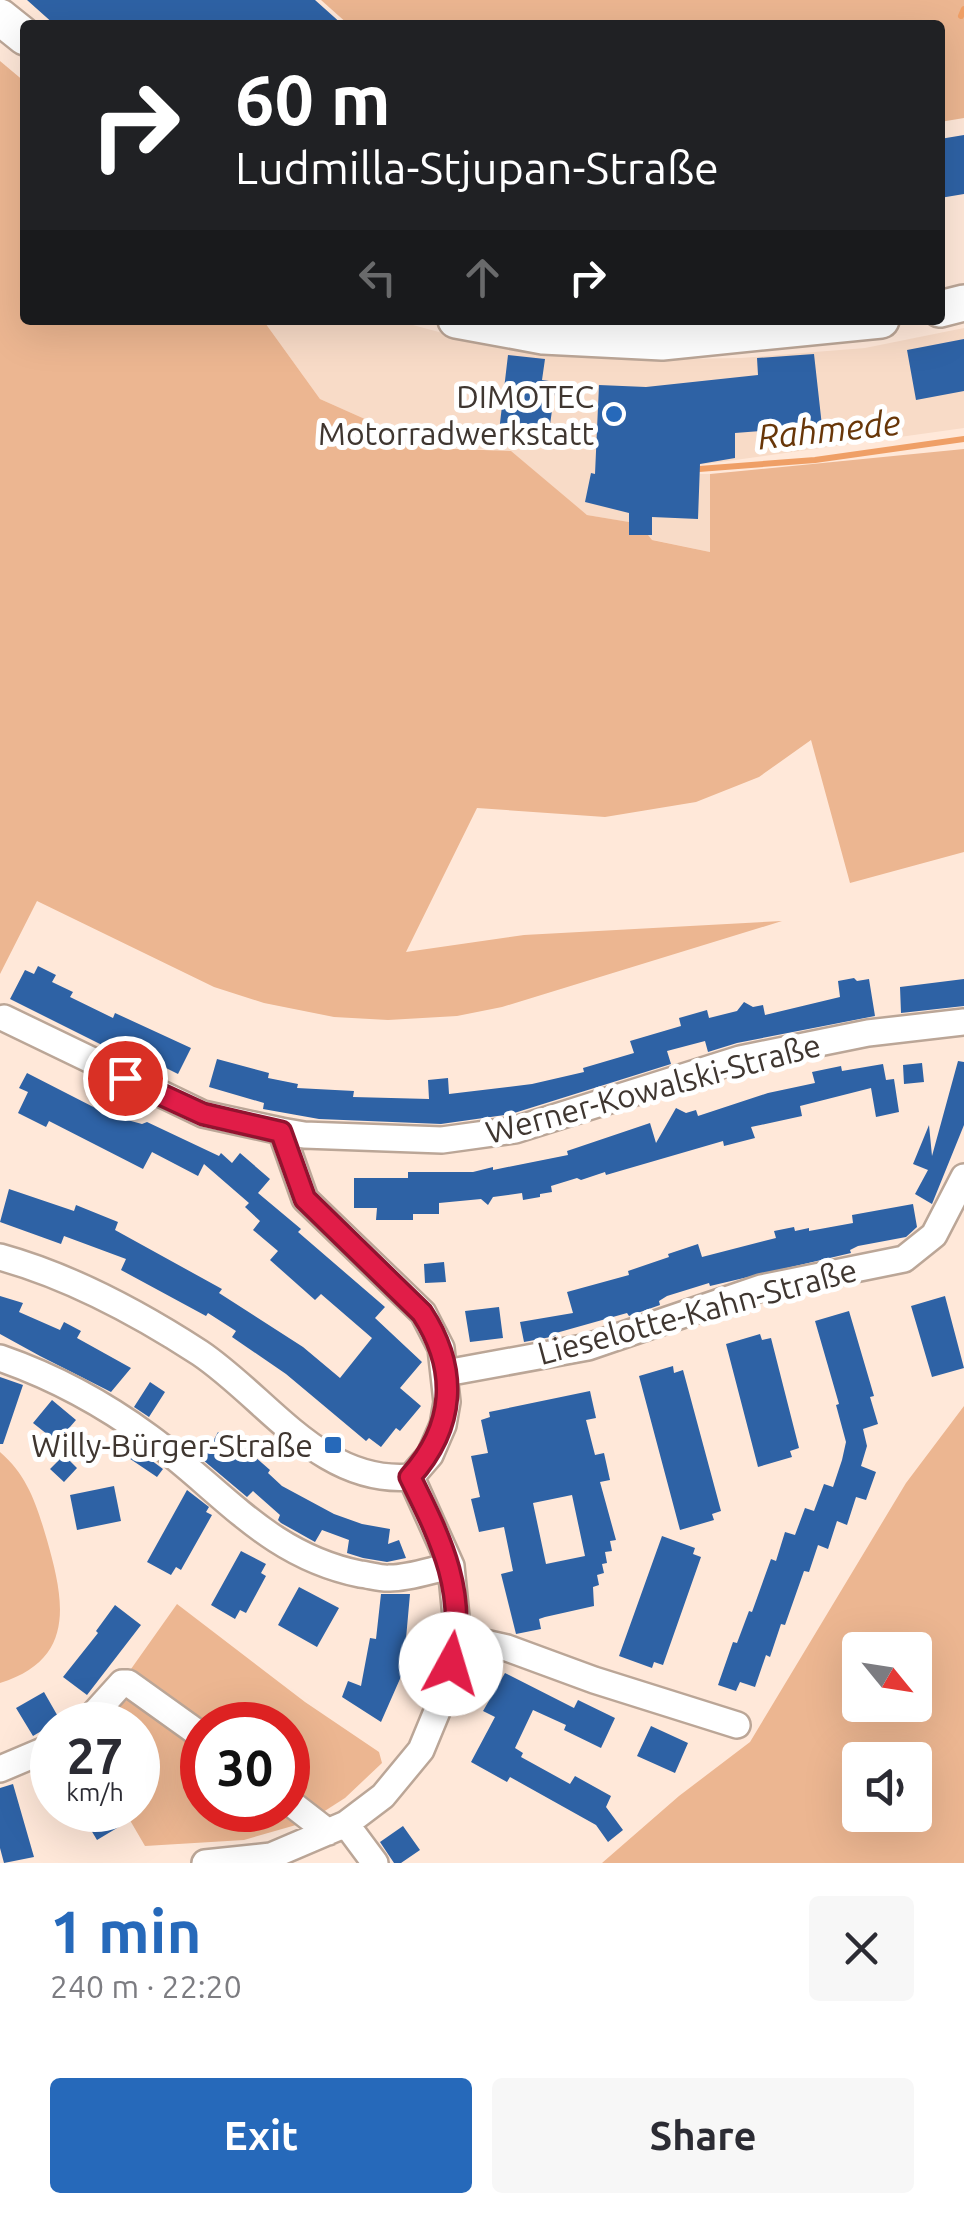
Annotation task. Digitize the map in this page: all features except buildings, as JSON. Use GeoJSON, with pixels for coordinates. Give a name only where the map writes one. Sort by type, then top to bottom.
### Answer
{"type":"FeatureCollection","features":[{"type":"Feature","properties":{"kind":"main road"},"geometry":{"type":"LineString","coordinates":[[0,17],[20,33]]}},
{"type":"Feature","properties":{"kind":"main road"},"geometry":{"type":"LineString","coordinates":[[483,325],[543,336],[662,342],[831,325]]}},
{"type":"Feature","properties":{"kind":"street","name":"Werner-Kowalski-Straße"},"geometry":{"type":"LineString","coordinates":[[4,1018],[203,1114],[304,1135],[442,1140],[515,1130],[740,1059],[868,1032],[964,1022]]}},
{"type":"Feature","properties":{"kind":"street"},"geometry":{"type":"LineString","coordinates":[[0,1256],[84,1289],[200,1353],[326,1457],[382,1480],[410,1477],[430,1455],[443,1425],[447,1402],[446,1373],[435,1332],[422,1313],[305,1199],[281,1132]]}},
{"type":"Feature","properties":{"kind":"street","name":"Lieselotte-Kahn-Straße"},"geometry":{"type":"LineString","coordinates":[[446,1373],[588,1347],[760,1288],[904,1260],[934,1235],[964,1177]]}},
{"type":"Feature","properties":{"kind":"street"},"geometry":{"type":"LineString","coordinates":[[0,1358],[48,1377],[149,1436],[243,1518],[292,1549],[336,1569],[389,1579],[451,1566]]}},
{"type":"Feature","properties":{"kind":"street"},"geometry":{"type":"LineString","coordinates":[[205,1863],[272,1856],[337,1828],[383,1796],[421,1750],[445,1692],[458,1637],[451,1566],[410,1477]]}},
{"type":"Feature","properties":{"kind":"street"},"geometry":{"type":"LineString","coordinates":[[458,1637],[507,1648],[737,1725]]}},
{"type":"Feature","properties":{"kind":"street"},"geometry":{"type":"LineString","coordinates":[[105,1702],[122,1683],[154,1702]]}},
{"type":"Feature","properties":{"kind":"street"},"geometry":{"type":"LineString","coordinates":[[0,1769],[30,1756]]}},
{"type":"Feature","properties":{"kind":"street"},"geometry":{"type":"LineString","coordinates":[[310,1813],[337,1828],[375,1863]]}},
{"type":"Feature","properties":{"kind":"shaded area"},"geometry":{"type":"Polygon","coordinates":[[[321,0],[964,0],[964,118],[945,121],[945,20],[343,20],[321,0]]]}},
{"type":"Feature","properties":{"kind":"shaded area"},"geometry":{"type":"Polygon","coordinates":[[[0,61],[20,78],[20,325],[267,325],[320,399],[430,448],[511,451],[587,515],[629,522],[630,535],[648,535],[652,540],[710,552],[710,474],[964,449],[964,852],[850,883],[811,740],[759,777],[696,802],[605,817],[477,808],[406,952],[524,935],[782,921],[502,1007],[457,1016],[388,1020],[334,1017],[264,1003],[214,987],[37,901],[0,974],[0,61]]]}},
{"type":"Feature","properties":{"kind":"shaded area"},"geometry":{"type":"Polygon","coordinates":[[[267,325],[413,325],[495,347],[627,360],[741,358],[865,348],[964,328],[964,428],[699,465],[700,474],[710,474],[710,552],[629,535],[628,522],[587,515],[492,449],[430,448],[320,399],[267,325]]]}},
{"type":"Feature","properties":{"kind":"shaded area"},"geometry":{"type":"Polygon","coordinates":[[[964,1406],[964,1863],[602,1863],[679,1796],[750,1742],[906,1483],[964,1406]]]}},
{"type":"Feature","properties":{"kind":"shaded area"},"geometry":{"type":"Polygon","coordinates":[[[0,1452],[25,1481],[35,1504],[53,1562],[60,1605],[53,1643],[42,1659],[0,1683],[0,1452]]]}},
{"type":"Feature","properties":{"kind":"shaded area"},"geometry":{"type":"Polygon","coordinates":[[[177,1604],[305,1702],[180,1702],[180,1707],[131,1669],[177,1604]]]}},
{"type":"Feature","properties":{"kind":"shaded area"},"geometry":{"type":"Polygon","coordinates":[[[310,1705],[379,1752],[382,1763],[345,1798],[320,1814],[310,1806],[310,1705]]]}},
{"type":"Feature","properties":{"kind":"shaded area"},"geometry":{"type":"Polygon","coordinates":[[[160,1718],[180,1732],[180,1832],[272,1832],[244,1840],[145,1846],[137,1832],[160,1832],[160,1718]]]}},
{"type":"Feature","properties":{"kind":"waterway"},"geometry":{"type":"LineString","coordinates":[[961,16],[964,9]]}},
{"type":"Feature","properties":{"kind":"waterway","name":"Rahmede"},"geometry":{"type":"LineString","coordinates":[[699,469],[815,460],[964,439]]}},
{"type":"Feature","properties":{"kind":"place","name":"DIMOTEC Motorradwerkstatt"},"geometry":{"type":"Point","coordinates":[614,414]}},
{"type":"Feature","properties":{"kind":"place","name":"Willy-Bürger-Straße"},"geometry":{"type":"Point","coordinates":[333,1445]}},
{"type":"Feature","properties":{"kind":"route"},"geometry":{"type":"LineString","coordinates":[[125,1078],[203,1114],[281,1132],[305,1199],[422,1313],[435,1332],[446,1373],[447,1402],[443,1425],[430,1455],[410,1477],[451,1566],[458,1637],[451,1664]]}}]}
